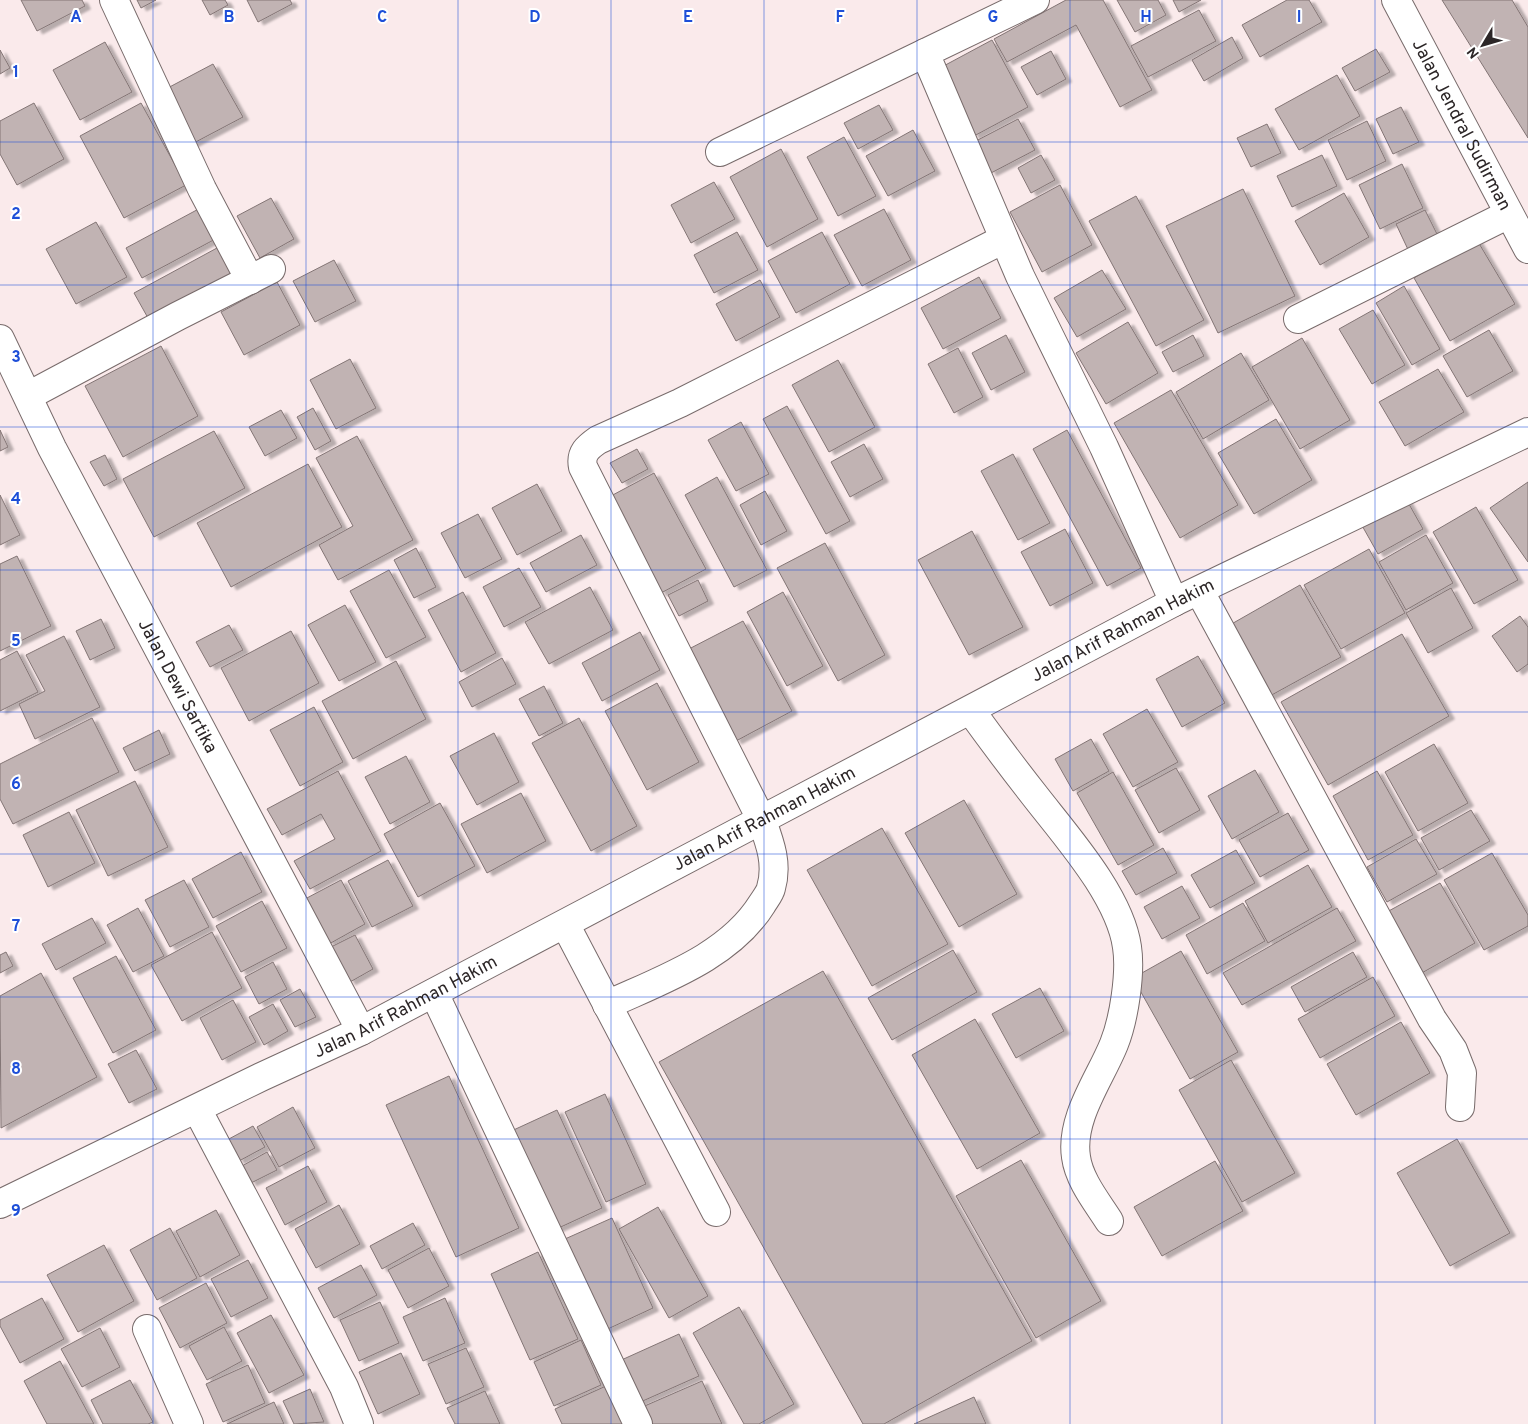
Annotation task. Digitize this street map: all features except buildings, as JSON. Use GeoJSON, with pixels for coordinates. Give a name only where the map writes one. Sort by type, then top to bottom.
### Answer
{"type":"FeatureCollection","features":[{"type":"Feature","properties":{"kind":"street"},"geometry":{"type":"LineString","coordinates":[[28,396],[178,316],[261,275],[202,188],[114,0]]}},
{"type":"Feature","properties":{"kind":"street"},"geometry":{"type":"LineString","coordinates":[[720,152],[1035,0]]}},
{"type":"Feature","properties":{"kind":"street","name":"Jalan Jendral Sudirman"},"geometry":{"type":"LineString","coordinates":[[1396,0],[1528,249]]}},
{"type":"Feature","properties":{"kind":"street"},"geometry":{"type":"LineString","coordinates":[[925,53],[1004,239],[1104,447],[1174,602]]}},
{"type":"Feature","properties":{"kind":"street"},"geometry":{"type":"LineString","coordinates":[[1298,319],[1509,214]]}},
{"type":"Feature","properties":{"kind":"street"},"geometry":{"type":"LineString","coordinates":[[607,1005],[680,972],[722,946],[754,917],[771,889],[774,855],[762,821],[587,476],[583,467],[582,456],[587,448],[598,440],[680,403],[1004,239]]}},
{"type":"Feature","properties":{"kind":"street","name":"Jalan Dewi Sartika"},"geometry":{"type":"LineString","coordinates":[[0,339],[52,448],[361,1031]]}},
{"type":"Feature","properties":{"kind":"street","name":"Jalan Arif Rahman Hakim"},"geometry":{"type":"LineString","coordinates":[[0,1204],[361,1031],[971,711],[1174,602],[1200,592],[1528,432]]}},
{"type":"Feature","properties":{"kind":"street"},"geometry":{"type":"LineString","coordinates":[[1200,592],[1432,1019],[1453,1050],[1462,1073],[1460,1107]]}},
{"type":"Feature","properties":{"kind":"street"},"geometry":{"type":"LineString","coordinates":[[971,711],[1078,852],[1112,903],[1122,925],[1128,948],[1122,1018],[1114,1044],[1081,1118],[1076,1138],[1076,1157],[1080,1173],[1109,1221]]}},
{"type":"Feature","properties":{"kind":"street"},"geometry":{"type":"LineString","coordinates":[[565,924],[716,1212]]}},
{"type":"Feature","properties":{"kind":"street"},"geometry":{"type":"LineString","coordinates":[[434,993],[638,1424]]}},
{"type":"Feature","properties":{"kind":"street"},"geometry":{"type":"LineString","coordinates":[[197,1109],[344,1388],[359,1424]]}},
{"type":"Feature","properties":{"kind":"street"},"geometry":{"type":"LineString","coordinates":[[147,1329],[189,1424]]}}]}
